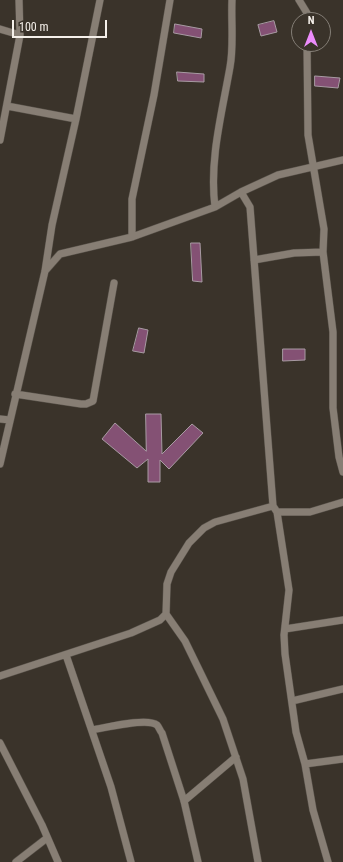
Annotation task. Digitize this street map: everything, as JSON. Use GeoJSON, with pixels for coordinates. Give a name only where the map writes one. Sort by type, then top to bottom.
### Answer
{"type":"FeatureCollection","features":[{"type":"Feature","properties":{"kind":"street"},"geometry":{"type":"LineString","coordinates":[[0,140],[20,35],[19,0]]}},
{"type":"Feature","properties":{"kind":"street"},"geometry":{"type":"LineString","coordinates":[[0,464],[15,394],[45,271],[48,247],[76,120],[100,0]]}},
{"type":"Feature","properties":{"kind":"street"},"geometry":{"type":"LineString","coordinates":[[132,238],[132,199],[154,95],[170,0]]}},
{"type":"Feature","properties":{"kind":"street"},"geometry":{"type":"LineString","coordinates":[[215,207],[212,188],[213,166],[222,103],[230,66],[232,0]]}},
{"type":"Feature","properties":{"kind":"street"},"geometry":{"type":"LineString","coordinates":[[299,0],[305,12]]}},
{"type":"Feature","properties":{"kind":"street"},"geometry":{"type":"LineString","coordinates":[[0,29],[20,35]]}},
{"type":"Feature","properties":{"kind":"street"},"geometry":{"type":"LineString","coordinates":[[307,52],[308,135],[324,229],[323,252],[333,332],[333,408],[339,457],[343,472]]}},
{"type":"Feature","properties":{"kind":"street"},"geometry":{"type":"LineString","coordinates":[[7,106],[76,120]]}},
{"type":"Feature","properties":{"kind":"street"},"geometry":{"type":"LineString","coordinates":[[45,271],[60,254],[132,238],[215,207],[241,192],[278,175],[343,160]]}},
{"type":"Feature","properties":{"kind":"street"},"geometry":{"type":"LineString","coordinates":[[241,192],[250,207],[275,509],[288,590],[285,654],[296,732],[305,764],[313,810],[328,862]]}},
{"type":"Feature","properties":{"kind":"street"},"geometry":{"type":"LineString","coordinates":[[48,247],[60,254]]}},
{"type":"Feature","properties":{"kind":"street"},"geometry":{"type":"LineString","coordinates":[[254,260],[294,253],[323,252]]}},
{"type":"Feature","properties":{"kind":"street"},"geometry":{"type":"LineString","coordinates":[[15,394],[81,404],[93,401],[114,283]]}},
{"type":"Feature","properties":{"kind":"street"},"geometry":{"type":"LineString","coordinates":[[0,419],[10,420]]}},
{"type":"Feature","properties":{"kind":"street"},"geometry":{"type":"LineString","coordinates":[[258,862],[244,786],[236,757],[222,718],[199,668],[185,641],[166,614],[167,584],[171,572],[189,544],[204,528],[215,522],[275,509],[310,512],[343,502]]}},
{"type":"Feature","properties":{"kind":"street"},"geometry":{"type":"LineString","coordinates":[[0,676],[131,633],[160,620],[166,614]]}},
{"type":"Feature","properties":{"kind":"street"},"geometry":{"type":"LineString","coordinates":[[286,629],[343,620]]}},
{"type":"Feature","properties":{"kind":"street"},"geometry":{"type":"LineString","coordinates":[[66,655],[112,787],[132,862]]}},
{"type":"Feature","properties":{"kind":"street"},"geometry":{"type":"LineString","coordinates":[[292,701],[343,689]]}},
{"type":"Feature","properties":{"kind":"street"},"geometry":{"type":"LineString","coordinates":[[92,730],[138,722],[151,722],[157,725],[162,733],[184,801],[198,862]]}},
{"type":"Feature","properties":{"kind":"street"},"geometry":{"type":"LineString","coordinates":[[0,743],[58,862]]}},
{"type":"Feature","properties":{"kind":"street"},"geometry":{"type":"LineString","coordinates":[[184,801],[236,757]]}},
{"type":"Feature","properties":{"kind":"street"},"geometry":{"type":"LineString","coordinates":[[305,764],[343,759]]}},
{"type":"Feature","properties":{"kind":"street"},"geometry":{"type":"LineString","coordinates":[[16,862],[47,838]]}},
{"type":"Feature","properties":{"kind":"building"},"geometry":{"type":"Polygon","coordinates":[[[274,21],[277,32],[261,36],[258,25],[274,21]]]}},
{"type":"Feature","properties":{"kind":"building"},"geometry":{"type":"Polygon","coordinates":[[[175,24],[202,29],[201,38],[174,33],[175,24]]]}},
{"type":"Feature","properties":{"kind":"building"},"geometry":{"type":"Polygon","coordinates":[[[177,72],[204,74],[204,82],[178,81],[177,72]]]}},
{"type":"Feature","properties":{"kind":"building"},"geometry":{"type":"Polygon","coordinates":[[[315,76],[340,78],[338,88],[315,86],[315,76]]]}},
{"type":"Feature","properties":{"kind":"building"},"geometry":{"type":"Polygon","coordinates":[[[191,243],[200,243],[202,282],[193,281],[191,243]]]}},
{"type":"Feature","properties":{"kind":"building"},"geometry":{"type":"Polygon","coordinates":[[[139,328],[148,330],[144,353],[133,351],[139,328]]]}},
{"type":"Feature","properties":{"kind":"building"},"geometry":{"type":"Polygon","coordinates":[[[283,349],[305,349],[305,360],[283,361],[283,349]]]}},
{"type":"Feature","properties":{"kind":"building"},"geometry":{"type":"Polygon","coordinates":[[[146,414],[161,414],[162,454],[192,424],[203,433],[169,469],[160,460],[160,482],[148,482],[148,459],[137,468],[102,439],[115,423],[146,451],[146,414]]]}}]}
